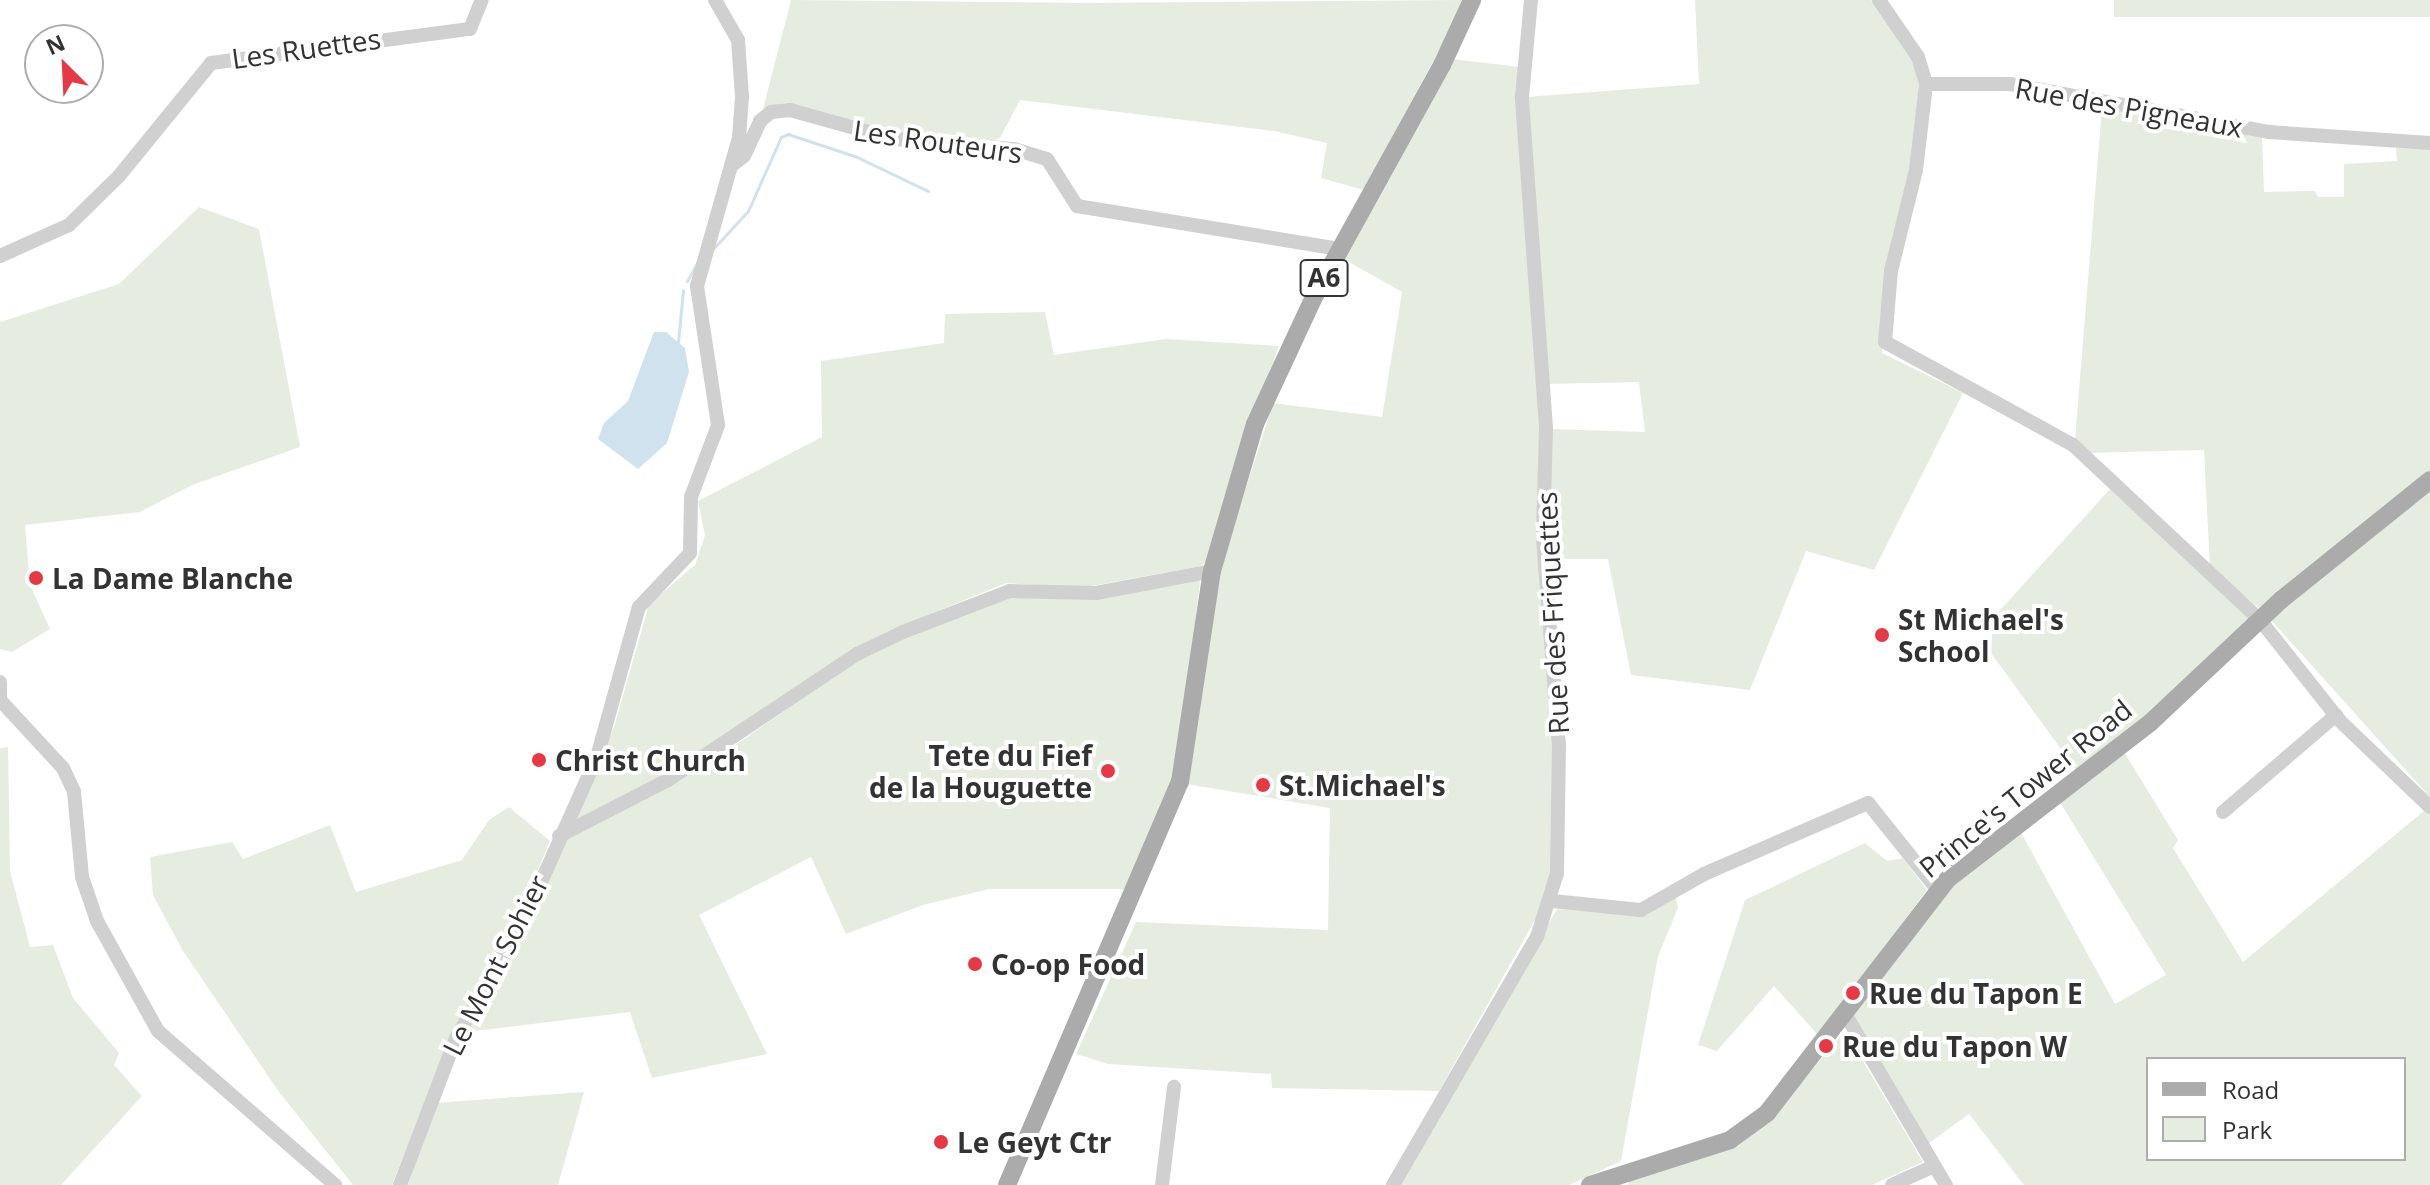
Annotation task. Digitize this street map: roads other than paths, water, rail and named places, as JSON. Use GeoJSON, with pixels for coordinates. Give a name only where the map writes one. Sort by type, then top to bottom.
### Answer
{"type":"FeatureCollection","features":[{"type":"Feature","properties":{"kind":"main road","name":"A6"},"geometry":{"type":"LineString","coordinates":[[1007,1185],[1180,782],[1212,571],[1255,424],[1281,362],[1339,249],[1442,65],[1472,0]]}},
{"type":"Feature","properties":{"kind":"main road","name":"Prince's Tower Road"},"geometry":{"type":"LineString","coordinates":[[1590,1185],[1622,1178],[1700,1150],[1748,1128],[1785,1092],[1937,889],[2150,723],[2260,620],[2430,480]]}},
{"type":"Feature","properties":{"kind":"street","name":"Les Ruettes"},"geometry":{"type":"LineString","coordinates":[[0,256],[69,225],[119,176],[211,63],[470,29],[482,0]]}},
{"type":"Feature","properties":{"kind":"street"},"geometry":{"type":"LineString","coordinates":[[715,0],[733,28],[742,67],[741,118],[731,166]]}},
{"type":"Feature","properties":{"kind":"street","name":"Rue des Friquettes"},"geometry":{"type":"LineString","coordinates":[[1393,1185],[1537,937],[1552,901],[1559,746],[1543,536],[1546,427],[1522,97],[1531,0]]}},
{"type":"Feature","properties":{"kind":"street"},"geometry":{"type":"LineString","coordinates":[[1879,0],[1918,57],[1926,84],[1916,170],[1891,271],[1885,342],[2073,445],[2260,620],[2336,715],[2430,807]]}},
{"type":"Feature","properties":{"kind":"street","name":"Rue des Pigneaux"},"geometry":{"type":"LineString","coordinates":[[1926,84],[2010,84],[2269,132],[2430,143]]}},
{"type":"Feature","properties":{"kind":"street","name":"Les Routeurs"},"geometry":{"type":"LineString","coordinates":[[731,166],[744,156],[760,121],[771,112],[790,110],[894,139],[1014,149],[1047,159],[1077,206],[1339,249]]}},
{"type":"Feature","properties":{"kind":"street","name":"Le Mont Sohier"},"geometry":{"type":"LineString","coordinates":[[400,1185],[456,1038],[524,920],[597,757],[639,607],[690,553],[691,497],[718,425],[697,286],[703,254],[731,166]]}},
{"type":"Feature","properties":{"kind":"street"},"geometry":{"type":"LineString","coordinates":[[559,836],[668,780],[857,654],[903,632],[1010,591],[1096,593],[1212,571]]}},
{"type":"Feature","properties":{"kind":"street"},"geometry":{"type":"LineString","coordinates":[[0,682],[0,699],[63,768],[74,792],[82,877],[97,921],[158,1031],[335,1185]]}},
{"type":"Feature","properties":{"kind":"street"},"geometry":{"type":"LineString","coordinates":[[2223,812],[2336,715]]}},
{"type":"Feature","properties":{"kind":"street"},"geometry":{"type":"LineString","coordinates":[[1552,901],[1641,910],[1704,874],[1868,803],[1937,889]]}},
{"type":"Feature","properties":{"kind":"street"},"geometry":{"type":"LineString","coordinates":[[1844,1012],[1932,1167],[1946,1185]]}},
{"type":"Feature","properties":{"kind":"street"},"geometry":{"type":"LineString","coordinates":[[1162,1185],[1174,1087]]}},
{"type":"Feature","properties":{"kind":"street"},"geometry":{"type":"LineString","coordinates":[[1892,1185],[1932,1167]]}},
{"type":"Feature","properties":{"kind":"water"},"geometry":{"type":"Polygon","coordinates":[[[654,332],[666,332],[685,348],[689,372],[667,443],[638,469],[598,439],[604,423],[628,401],[654,332]]]}},
{"type":"Feature","properties":{"kind":"waterway"},"geometry":{"type":"LineString","coordinates":[[713,249],[748,211],[781,137],[788,134],[857,157],[928,191]]}},
{"type":"Feature","properties":{"kind":"waterway"},"geometry":{"type":"LineString","coordinates":[[687,281],[697,263]]}},
{"type":"Feature","properties":{"kind":"waterway"},"geometry":{"type":"LineString","coordinates":[[678,342],[683,290]]}},
{"type":"Feature","properties":{"kind":"place","name":"La Dame Blanche"},"geometry":{"type":"Point","coordinates":[36,578]}},
{"type":"Feature","properties":{"kind":"place","name":"St Michael's School"},"geometry":{"type":"Point","coordinates":[1882,635]}},
{"type":"Feature","properties":{"kind":"place","name":"Christ Church"},"geometry":{"type":"Point","coordinates":[539,760]}},
{"type":"Feature","properties":{"kind":"place","name":"Tete du Fief de la Houguette"},"geometry":{"type":"Point","coordinates":[1108,771]}},
{"type":"Feature","properties":{"kind":"place","name":"St.Michael's"},"geometry":{"type":"Point","coordinates":[1263,785]}},
{"type":"Feature","properties":{"kind":"place","name":"Co-op Food"},"geometry":{"type":"Point","coordinates":[975,964]}},
{"type":"Feature","properties":{"kind":"place","name":"Rue du Tapon E"},"geometry":{"type":"Point","coordinates":[1853,993]}},
{"type":"Feature","properties":{"kind":"place","name":"Rue du Tapon W"},"geometry":{"type":"Point","coordinates":[1826,1046]}},
{"type":"Feature","properties":{"kind":"place","name":"Le Geyt Ctr"},"geometry":{"type":"Point","coordinates":[941,1142]}}]}
